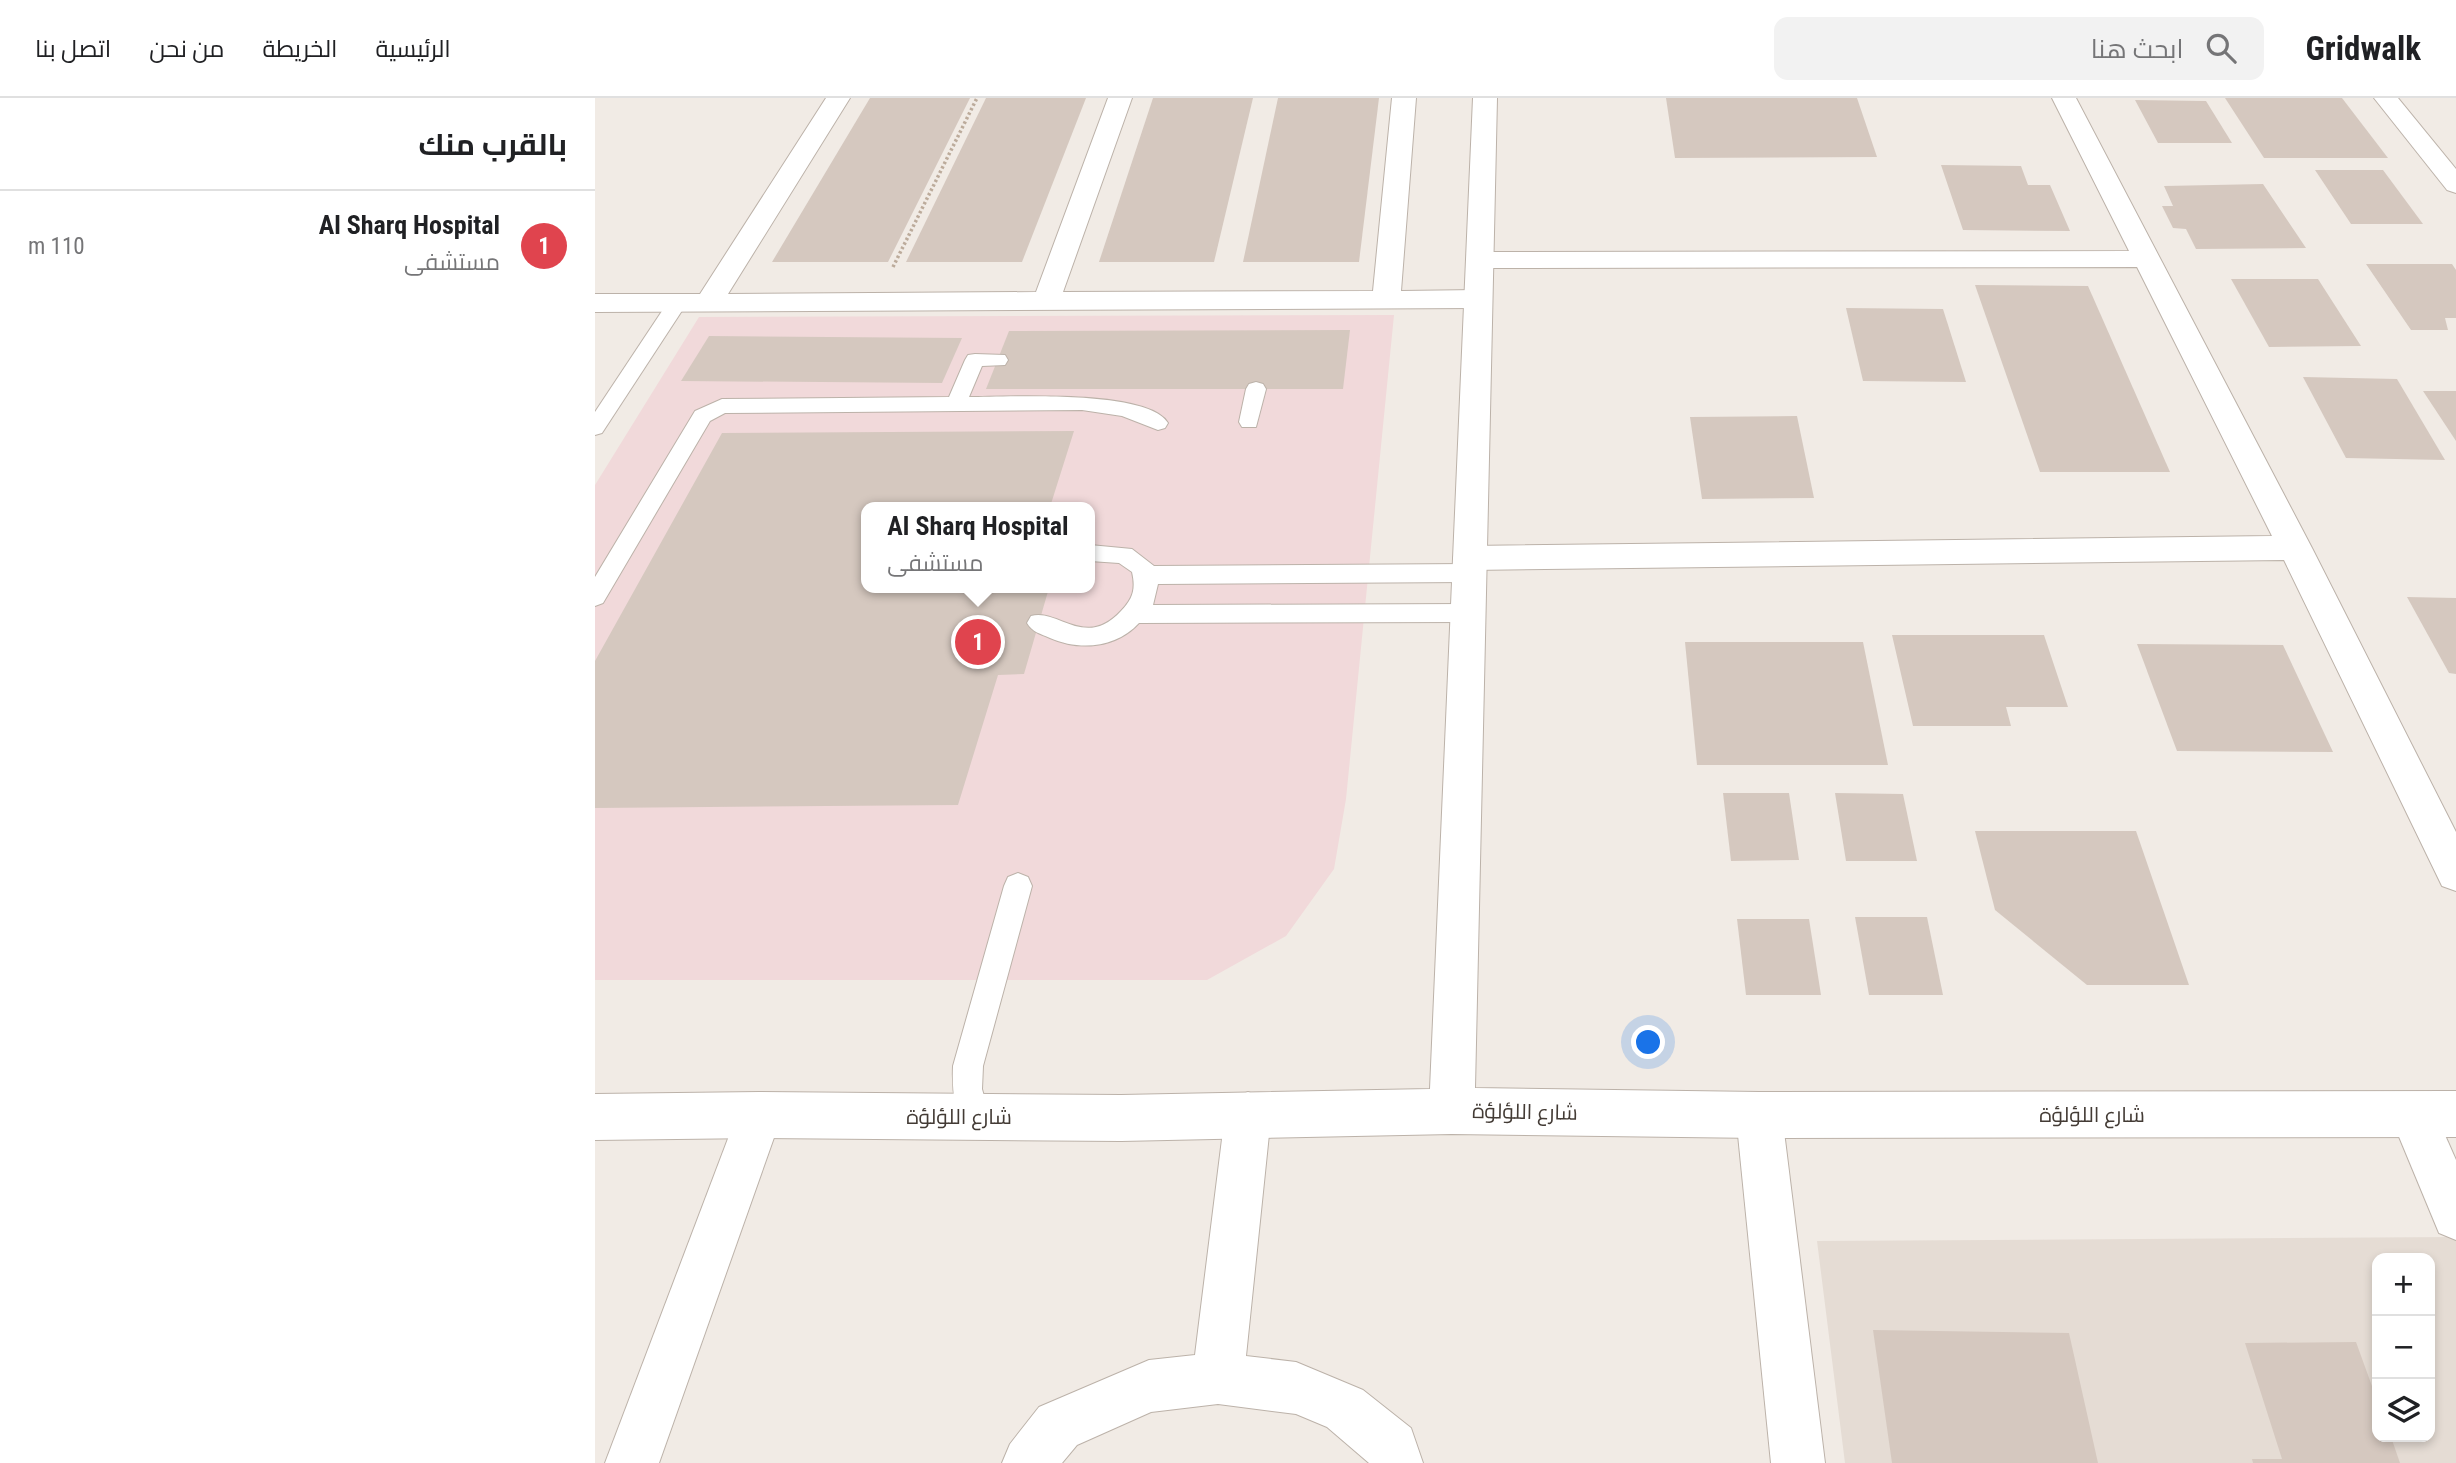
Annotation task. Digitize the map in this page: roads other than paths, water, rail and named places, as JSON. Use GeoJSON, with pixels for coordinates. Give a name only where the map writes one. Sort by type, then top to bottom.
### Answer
{"type":"FeatureCollection","features":[{"type":"Feature","properties":{"kind":"street"},"geometry":{"type":"LineString","coordinates":[[708,303],[838,98]]}},
{"type":"Feature","properties":{"kind":"street"},"geometry":{"type":"LineString","coordinates":[[1046,302],[1120,98]]}},
{"type":"Feature","properties":{"kind":"street"},"geometry":{"type":"LineString","coordinates":[[1386,300],[1403,98]]}},
{"type":"Feature","properties":{"kind":"street"},"geometry":{"type":"LineString","coordinates":[[1452,1111],[1485,98]]}},
{"type":"Feature","properties":{"kind":"street"},"geometry":{"type":"LineString","coordinates":[[2064,98],[2295,548],[2456,873]]}},
{"type":"Feature","properties":{"kind":"street"},"geometry":{"type":"LineString","coordinates":[[2386,98],[2456,185]]}},
{"type":"Feature","properties":{"kind":"street"},"geometry":{"type":"LineString","coordinates":[[1480,260],[2147,259]]}},
{"type":"Feature","properties":{"kind":"street"},"geometry":{"type":"LineString","coordinates":[[595,303],[1478,299]]}},
{"type":"Feature","properties":{"kind":"street"},"geometry":{"type":"LineString","coordinates":[[1470,565],[2295,548]]}},
{"type":"Feature","properties":{"kind":"street","name":"شارع اللؤلؤة"},"geometry":{"type":"LineString","coordinates":[[595,1117],[759,1115],[974,1118],[1452,1111],[1759,1115],[2435,1114]]}},
{"type":"Feature","properties":{"kind":"street"},"geometry":{"type":"LineString","coordinates":[[2435,1114],[2456,1216]]}},
{"type":"Feature","properties":{"kind":"street"},"geometry":{"type":"LineString","coordinates":[[632,1463],[759,1115]]}},
{"type":"Feature","properties":{"kind":"street"},"geometry":{"type":"LineString","coordinates":[[1218,1378],[1248,1115]]}},
{"type":"Feature","properties":{"kind":"street"},"geometry":{"type":"LineString","coordinates":[[1759,1115],[1798,1463]]}},
{"type":"Feature","properties":{"kind":"street"},"geometry":{"type":"LineString","coordinates":[[1029,1463],[1058,1426],[1149,1386],[1218,1378],[1297,1388],[1345,1408],[1391,1447],[1397,1463]]}},
{"type":"Feature","properties":{"kind":"lane"},"geometry":{"type":"LineString","coordinates":[[595,428],[677,303]]}},
{"type":"Feature","properties":{"kind":"lane"},"geometry":{"type":"LineString","coordinates":[[956,404],[975,360],[998,360]]}},
{"type":"Feature","properties":{"kind":"lane"},"geometry":{"type":"LineString","coordinates":[[1249,422],[1256,389]]}},
{"type":"Feature","properties":{"kind":"lane"},"geometry":{"type":"LineString","coordinates":[[595,597],[702,416],[710,410],[740,404],[1082,403],[1126,410],[1158,423]]}},
{"type":"Feature","properties":{"kind":"lane"},"geometry":{"type":"LineString","coordinates":[[1039,623],[1055,634],[1083,638],[1115,629],[1136,614],[1147,598],[1147,575],[1137,562],[1124,555],[1095,553]]}},
{"type":"Feature","properties":{"kind":"lane"},"geometry":{"type":"LineString","coordinates":[[1147,575],[1276,574],[1470,565]]}},
{"type":"Feature","properties":{"kind":"lane"},"geometry":{"type":"LineString","coordinates":[[1271,614],[1276,574]]}},
{"type":"Feature","properties":{"kind":"lane"},"geometry":{"type":"LineString","coordinates":[[1136,614],[1469,613]]}},
{"type":"Feature","properties":{"kind":"lane"},"geometry":{"type":"LineString","coordinates":[[974,1118],[967,1089],[968,1066],[1018,886]]}},
{"type":"Feature","properties":{"kind":"place","name":"Al Sharq Hospital"},"geometry":{"type":"Point","coordinates":[978,642]}}]}
